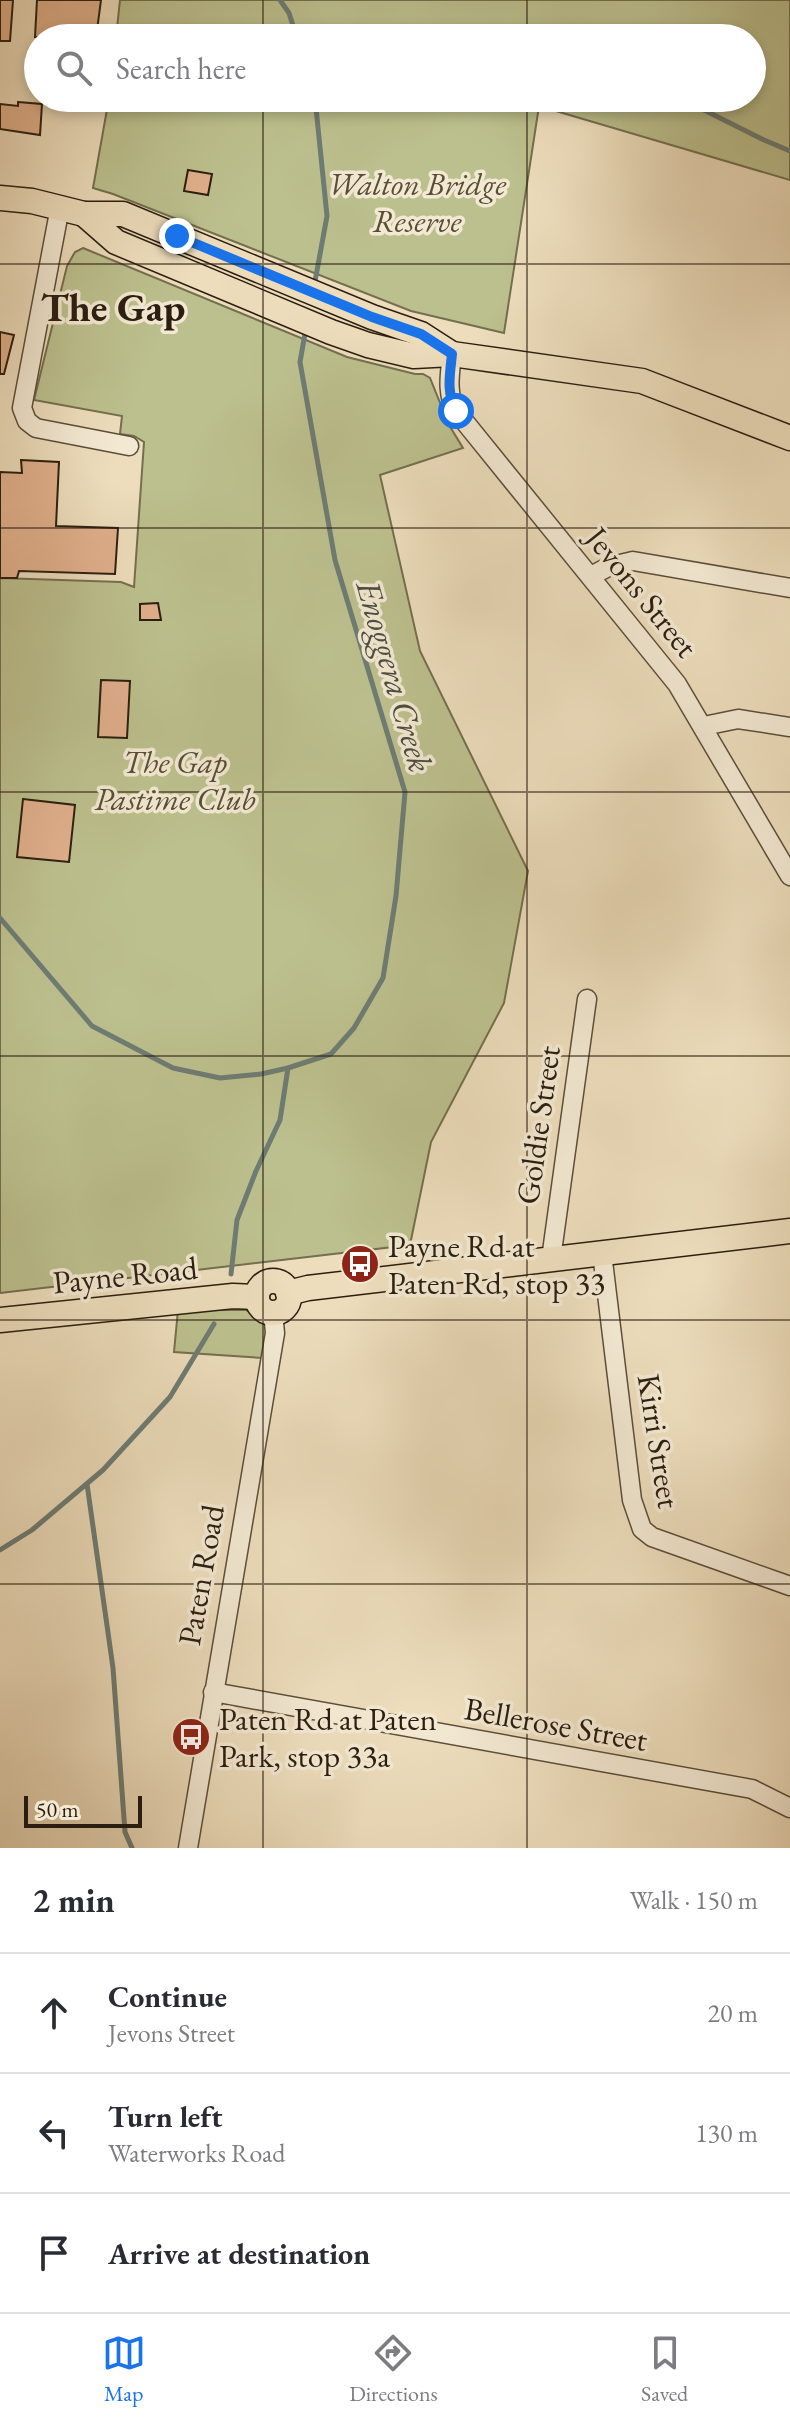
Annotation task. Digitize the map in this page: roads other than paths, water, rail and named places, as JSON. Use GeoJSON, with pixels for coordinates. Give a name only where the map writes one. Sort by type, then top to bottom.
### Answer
{"type":"FeatureCollection","features":[{"type":"Feature","properties":{"kind":"main road"},"geometry":{"type":"LineString","coordinates":[[0,198],[84,214],[123,214],[421,334],[452,354]]}},
{"type":"Feature","properties":{"kind":"main road"},"geometry":{"type":"LineString","coordinates":[[84,214],[116,242],[354,341],[414,356],[452,354],[642,381],[790,438]]}},
{"type":"Feature","properties":{"kind":"main road"},"geometry":{"type":"LineString","coordinates":[[265,1305],[285,1306],[288,1293],[308,1288],[790,1231]]}},
{"type":"Feature","properties":{"kind":"main road","name":"Payne Road"},"geometry":{"type":"LineString","coordinates":[[0,1320],[233,1296],[265,1305]]}},
{"type":"Feature","properties":{"kind":"street"},"geometry":{"type":"LineString","coordinates":[[60,207],[22,408],[27,421],[36,428],[129,446]]}},
{"type":"Feature","properties":{"kind":"street","name":"Jevons Street"},"geometry":{"type":"LineString","coordinates":[[452,354],[449,386],[456,411],[677,684],[790,876]]}},
{"type":"Feature","properties":{"kind":"street"},"geometry":{"type":"LineString","coordinates":[[591,576],[608,567],[633,561],[790,588]]}},
{"type":"Feature","properties":{"kind":"street"},"geometry":{"type":"LineString","coordinates":[[704,726],[738,719],[790,727]]}},
{"type":"Feature","properties":{"kind":"street","name":"Goldie Street"},"geometry":{"type":"LineString","coordinates":[[551,1259],[587,999]]}},
{"type":"Feature","properties":{"kind":"street","name":"Kirri Street"},"geometry":{"type":"LineString","coordinates":[[602,1253],[632,1500],[642,1529],[652,1537],[790,1586]]}},
{"type":"Feature","properties":{"kind":"street","name":"Paten Road"},"geometry":{"type":"LineString","coordinates":[[188,1848],[275,1333],[265,1305]]}},
{"type":"Feature","properties":{"kind":"street","name":"Bellerose Street"},"geometry":{"type":"LineString","coordinates":[[213,1692],[752,1789],[790,1808]]}},
{"type":"Feature","properties":{"kind":"waterway"},"geometry":{"type":"LineString","coordinates":[[280,0],[293,24]]}},
{"type":"Feature","properties":{"kind":"waterway","name":"Enoggera Creek"},"geometry":{"type":"LineString","coordinates":[[314,287],[327,216],[316,112]]}},
{"type":"Feature","properties":{"kind":"waterway","name":"Enoggera Creek"},"geometry":{"type":"LineString","coordinates":[[708,112],[790,151]]}},
{"type":"Feature","properties":{"kind":"waterway","name":"Enoggera Creek"},"geometry":{"type":"LineString","coordinates":[[0,918],[92,1026],[173,1068],[220,1078],[261,1074],[331,1054],[354,1028],[383,978],[396,896],[405,792],[335,560],[300,362],[306,328]]}},
{"type":"Feature","properties":{"kind":"waterway"},"geometry":{"type":"LineString","coordinates":[[231,1274],[237,1220],[280,1120],[288,1068]]}},
{"type":"Feature","properties":{"kind":"waterway"},"geometry":{"type":"LineString","coordinates":[[0,1550],[32,1530],[103,1470],[170,1397],[214,1324]]}},
{"type":"Feature","properties":{"kind":"waterway"},"geometry":{"type":"LineString","coordinates":[[87,1484],[113,1668],[125,1832],[132,1848]]}},
{"type":"Feature","properties":{"kind":"place","name":"Payne Rd at Paten Rd, stop 33"},"geometry":{"type":"Point","coordinates":[360,1264]}},
{"type":"Feature","properties":{"kind":"place","name":"Paten Rd at Paten Park, stop 33a"},"geometry":{"type":"Point","coordinates":[191,1737]}},
{"type":"Feature","properties":{"kind":"district","name":"The Gap"},"geometry":{"type":"Point","coordinates":[113,307]}},
{"type":"Feature","properties":{"kind":"park label","name":"Walton Bridge Reserve"},"geometry":{"type":"Point","coordinates":[417,202]}},
{"type":"Feature","properties":{"kind":"park label","name":"The Gap Pastime Club"},"geometry":{"type":"Point","coordinates":[175,780]}}]}
